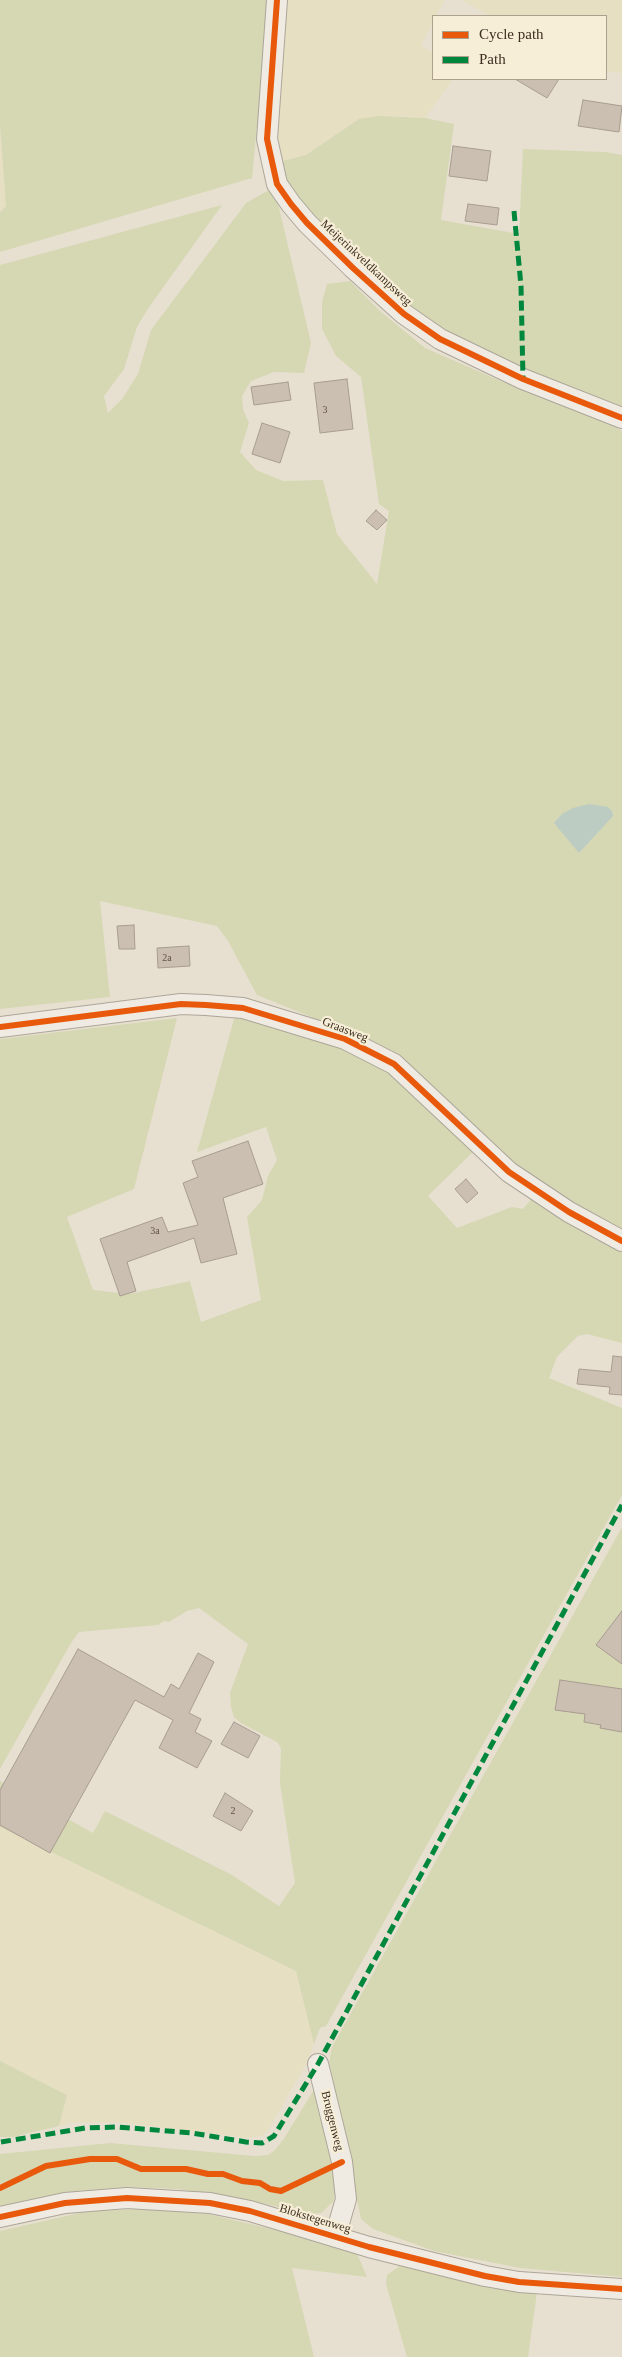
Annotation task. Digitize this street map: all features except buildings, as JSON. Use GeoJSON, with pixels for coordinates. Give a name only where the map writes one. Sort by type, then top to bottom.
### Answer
{"type":"FeatureCollection","features":[{"type":"Feature","properties":{"kind":"street","name":"Meijerinkveldkampsweg"},"geometry":{"type":"LineString","coordinates":[[277,0],[267,139],[277,184],[291,204],[307,223],[353,268],[404,314],[440,339],[523,379],[622,418]]}},
{"type":"Feature","properties":{"kind":"street","name":"Graasweg"},"geometry":{"type":"LineString","coordinates":[[0,1027],[181,1004],[243,1008],[345,1039],[394,1064],[509,1172],[569,1212],[622,1241]]}},
{"type":"Feature","properties":{"kind":"street","name":"Bruggenweg"},"geometry":{"type":"LineString","coordinates":[[318,2064],[342,2162],[346,2198],[335,2237]]}},
{"type":"Feature","properties":{"kind":"street","name":"Blokstegenweg"},"geometry":{"type":"LineString","coordinates":[[0,2217],[65,2203],[127,2198],[210,2203],[250,2211],[335,2237],[485,2276],[519,2282],[622,2289]]}},
{"type":"Feature","properties":{"kind":"shaded area"},"geometry":{"type":"Polygon","coordinates":[[[281,0],[445,0],[437,15],[432,15],[432,24],[421,46],[432,52],[432,80],[452,80],[425,118],[400,116],[359,119],[306,155],[275,163],[281,0]]]}},
{"type":"Feature","properties":{"kind":"shaded area"},"geometry":{"type":"Polygon","coordinates":[[[462,0],[622,0],[622,73],[607,71],[607,15],[488,15],[462,0]]]}},
{"type":"Feature","properties":{"kind":"shaded area"},"geometry":{"type":"Polygon","coordinates":[[[0,124],[6,206],[0,212],[0,124]]]}},
{"type":"Feature","properties":{"kind":"shaded area"},"geometry":{"type":"Polygon","coordinates":[[[589,804],[608,807],[612,811],[613,816],[579,853],[554,823],[562,814],[573,808],[589,804]]]}},
{"type":"Feature","properties":{"kind":"shaded area"},"geometry":{"type":"Polygon","coordinates":[[[0,1827],[296,1971],[314,2044],[307,2063],[268,2130],[262,2136],[247,2138],[116,2122],[71,2123],[59,2126],[67,2095],[0,2061],[0,1827]]]}},
{"type":"Feature","properties":{"kind":"green space"},"geometry":{"type":"Polygon","coordinates":[[[0,0],[269,0],[252,178],[0,252],[0,212],[6,206],[0,124],[0,0]]]}},
{"type":"Feature","properties":{"kind":"green space"},"geometry":{"type":"Polygon","coordinates":[[[379,116],[425,118],[454,124],[441,220],[519,234],[523,149],[605,152],[622,155],[622,411],[446,337],[308,218],[275,163],[306,155],[359,119],[379,116]]]}},
{"type":"Feature","properties":{"kind":"green space"},"geometry":{"type":"Polygon","coordinates":[[[269,190],[277,199],[311,343],[304,373],[274,372],[251,381],[242,396],[243,409],[249,423],[240,452],[256,470],[283,481],[323,480],[337,534],[377,584],[389,511],[379,504],[361,377],[336,356],[322,329],[322,302],[327,284],[350,281],[380,311],[425,348],[503,382],[613,425],[622,431],[622,1234],[562,1200],[518,1166],[402,1061],[368,1040],[257,995],[228,941],[217,926],[100,901],[110,997],[0,1009],[0,265],[222,205],[147,310],[137,327],[124,369],[104,396],[108,413],[122,399],[138,374],[151,330],[246,203],[269,190]],[[562,814],[579,853],[612,816],[562,814]]]}},
{"type":"Feature","properties":{"kind":"green space"},"geometry":{"type":"Polygon","coordinates":[[[236,1012],[356,1052],[389,1071],[476,1149],[428,1196],[457,1228],[512,1207],[523,1209],[533,1197],[622,1250],[622,1343],[587,1334],[578,1336],[557,1357],[549,1378],[622,1408],[622,1495],[326,2026],[320,2028],[314,2044],[296,1971],[0,1827],[0,1781],[93,1833],[105,1811],[232,1875],[279,1906],[295,1883],[280,1783],[281,1748],[277,1742],[241,1723],[234,1717],[231,1707],[230,1693],[248,1644],[199,1608],[187,1611],[169,1622],[164,1621],[158,1625],[79,1632],[0,1769],[0,1039],[177,1018],[134,1189],[67,1217],[93,1290],[129,1294],[190,1281],[201,1322],[261,1300],[247,1217],[262,1200],[268,1176],[277,1160],[266,1127],[197,1152],[236,1012]]]}},
{"type":"Feature","properties":{"kind":"green space"},"geometry":{"type":"Polygon","coordinates":[[[622,1527],[622,2277],[520,2268],[434,2251],[373,2229],[361,2219],[329,2063],[332,2047],[622,1527]]]}},
{"type":"Feature","properties":{"kind":"green space"},"geometry":{"type":"Polygon","coordinates":[[[0,2061],[67,2095],[59,2126],[13,2137],[0,2137],[0,2061]]]}},
{"type":"Feature","properties":{"kind":"green space"},"geometry":{"type":"Polygon","coordinates":[[[315,2088],[337,2180],[333,2202],[321,2213],[311,2214],[233,2197],[177,2189],[126,2187],[78,2191],[15,2203],[0,2208],[0,2154],[110,2143],[255,2156],[268,2155],[283,2140],[315,2088]]]}},
{"type":"Feature","properties":{"kind":"green space"},"geometry":{"type":"Polygon","coordinates":[[[148,2209],[208,2214],[331,2243],[356,2251],[367,2277],[292,2268],[314,2357],[0,2357],[0,2231],[88,2211],[148,2209]]]}},
{"type":"Feature","properties":{"kind":"green space"},"geometry":{"type":"Polygon","coordinates":[[[402,2264],[537,2292],[528,2357],[407,2357],[386,2284],[387,2275],[402,2264]]]}},
{"type":"Feature","properties":{"kind":"marked path"},"geometry":{"type":"LineString","coordinates":[[514,211],[521,286],[523,379]]}},
{"type":"Feature","properties":{"kind":"marked path"},"geometry":{"type":"LineString","coordinates":[[1,2142],[85,2128],[118,2127],[192,2133],[262,2143],[274,2136],[318,2064],[622,1505]]}},
{"type":"Feature","properties":{"kind":"cycle path"},"geometry":{"type":"LineString","coordinates":[[277,0],[267,139],[277,184],[291,204],[307,223],[353,268],[404,314],[440,339],[523,379],[622,418]]}},
{"type":"Feature","properties":{"kind":"cycle path"},"geometry":{"type":"LineString","coordinates":[[0,1027],[181,1004],[243,1008],[345,1039],[394,1064],[509,1172],[569,1212],[622,1241]]}},
{"type":"Feature","properties":{"kind":"cycle path"},"geometry":{"type":"LineString","coordinates":[[0,2188],[46,2166],[90,2159],[117,2159],[141,2169],[186,2169],[208,2174],[223,2174],[242,2181],[260,2183],[270,2189],[281,2191],[342,2162]]}},
{"type":"Feature","properties":{"kind":"cycle path"},"geometry":{"type":"LineString","coordinates":[[0,2217],[65,2203],[127,2198],[210,2203],[250,2211],[369,2247],[485,2276],[519,2282],[622,2289]]}}]}
